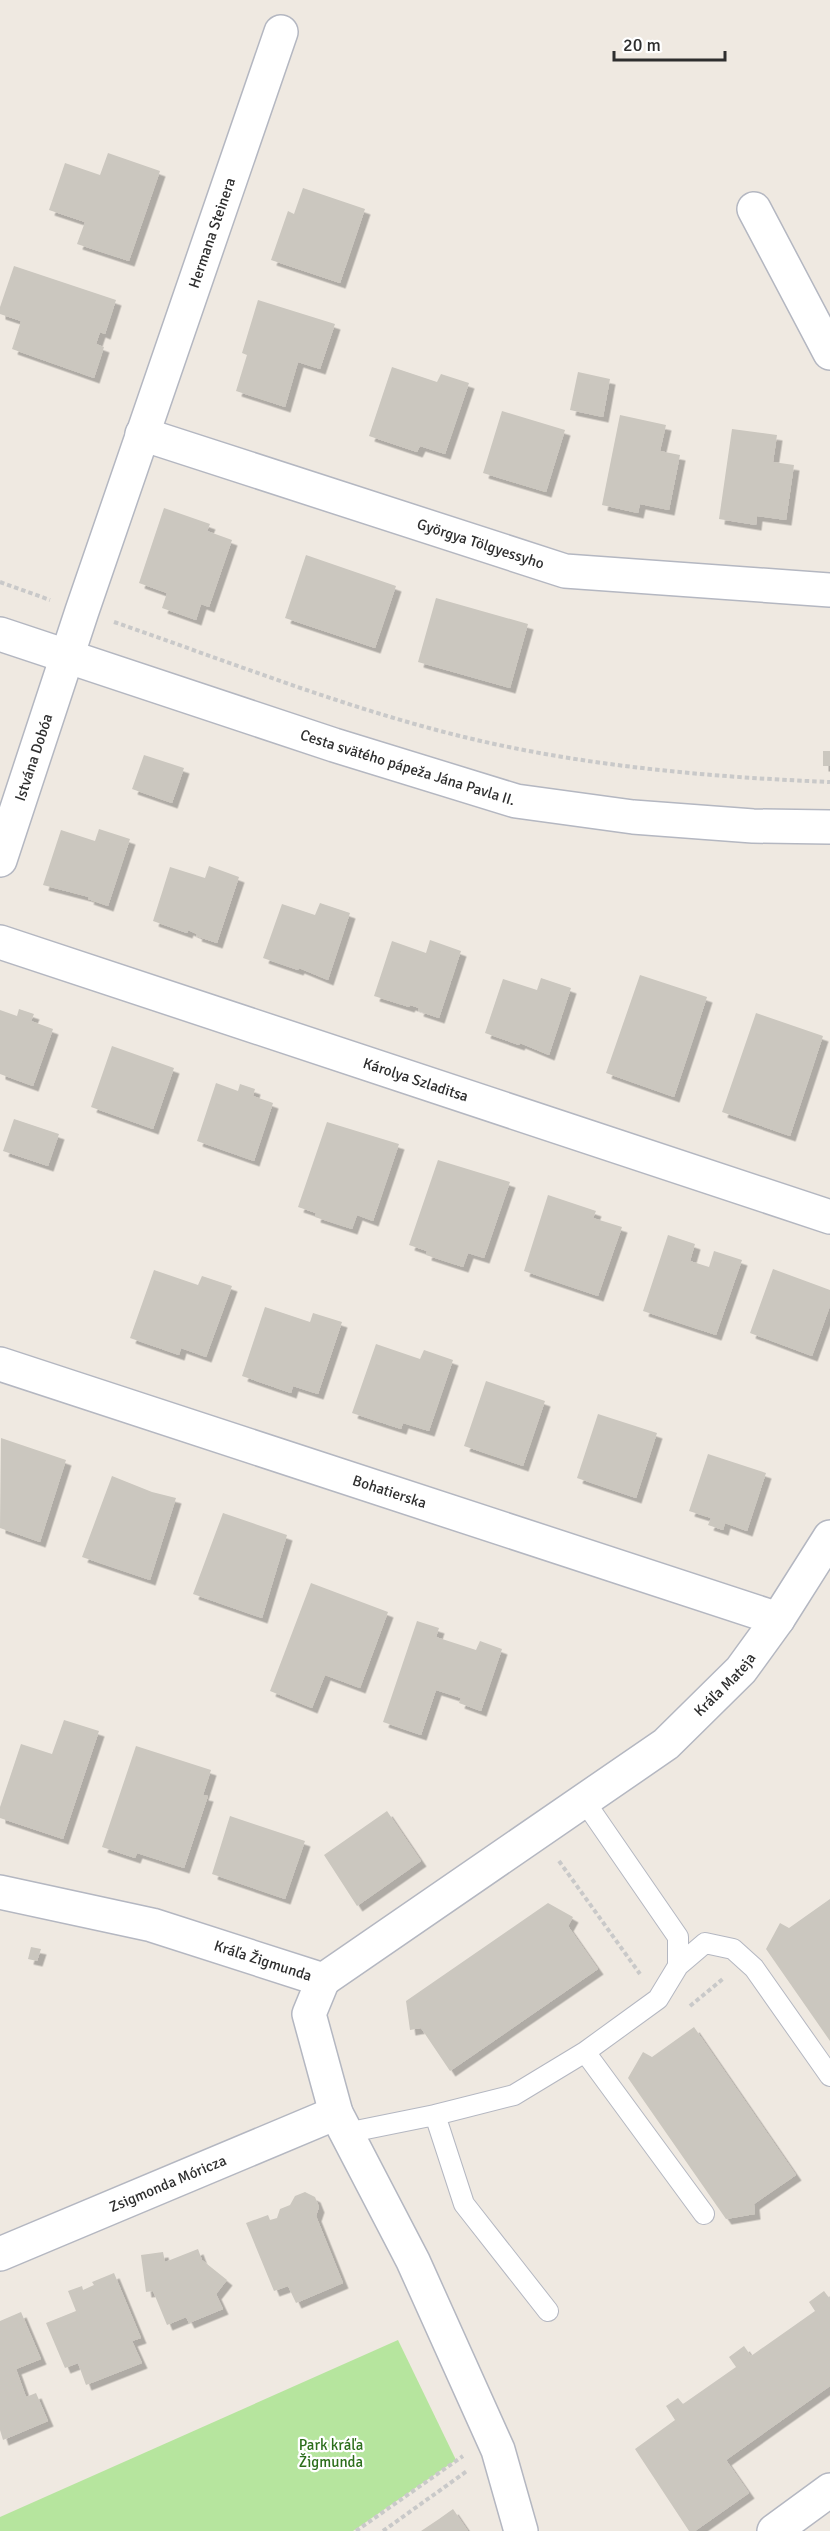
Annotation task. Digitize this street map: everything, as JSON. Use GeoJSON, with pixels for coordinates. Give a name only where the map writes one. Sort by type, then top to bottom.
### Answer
{"type":"FeatureCollection","features":[{"type":"Feature","properties":{"kind":"street","name":"Hermana Steinera"},"geometry":{"type":"LineString","coordinates":[[82,611],[281,32]]}},
{"type":"Feature","properties":{"kind":"street"},"geometry":{"type":"LineString","coordinates":[[754,209],[830,353]]}},
{"type":"Feature","properties":{"kind":"street","name":"Györgya Tölgyessyho"},"geometry":{"type":"LineString","coordinates":[[142,434],[565,571],[830,590]]}},
{"type":"Feature","properties":{"kind":"street","name":"Istvána Dobóa"},"geometry":{"type":"LineString","coordinates":[[0,860],[82,611]]}},
{"type":"Feature","properties":{"kind":"street","name":"Cesta svätého pápeža Jána Pavla II."},"geometry":{"type":"LineString","coordinates":[[0,634],[334,745],[516,801],[633,817],[753,826],[830,827]]}},
{"type":"Feature","properties":{"kind":"street","name":"Károlya Szladitsa"},"geometry":{"type":"LineString","coordinates":[[0,942],[830,1217]]}},
{"type":"Feature","properties":{"kind":"street","name":"Bohatierska"},"geometry":{"type":"LineString","coordinates":[[0,1364],[778,1619]]}},
{"type":"Feature","properties":{"kind":"street","name":"Kráľa Mateja"},"geometry":{"type":"LineString","coordinates":[[585,1802],[666,1744],[741,1670],[778,1619],[830,1537]]}},
{"type":"Feature","properties":{"kind":"street","name":"Kráľa Žigmunda"},"geometry":{"type":"LineString","coordinates":[[0,1892],[152,1925],[323,1980],[585,1802]]}},
{"type":"Feature","properties":{"kind":"street"},"geometry":{"type":"LineString","coordinates":[[323,1980],[309,2014],[341,2123],[412,2261],[483,2451],[521,2531]]}},
{"type":"Feature","properties":{"kind":"street","name":"Zsigmonda Móricza"},"geometry":{"type":"LineString","coordinates":[[0,2254],[341,2123]]}},
{"type":"Feature","properties":{"kind":"street"},"geometry":{"type":"LineString","coordinates":[[774,2531],[830,2490]]}},
{"type":"Feature","properties":{"kind":"lane"},"geometry":{"type":"LineString","coordinates":[[585,1802],[678,1936],[678,1966]]}},
{"type":"Feature","properties":{"kind":"lane"},"geometry":{"type":"LineString","coordinates":[[341,2123],[435,2115],[514,2095],[585,2052],[658,1999],[678,1966],[705,1943],[733,1949],[754,1968],[830,2076]]}},
{"type":"Feature","properties":{"kind":"lane"},"geometry":{"type":"LineString","coordinates":[[585,2052],[704,2214]]}},
{"type":"Feature","properties":{"kind":"lane"},"geometry":{"type":"LineString","coordinates":[[435,2115],[464,2204],[548,2311]]}},
{"type":"Feature","properties":{"kind":"path"},"geometry":{"type":"LineString","coordinates":[[0,582],[346,702],[465,737],[667,771],[830,782]]}},
{"type":"Feature","properties":{"kind":"path"},"geometry":{"type":"LineString","coordinates":[[682,2014],[704,1992],[747,1961]]}},
{"type":"Feature","properties":{"kind":"path"},"geometry":{"type":"LineString","coordinates":[[356,2531],[483,2451]]}},
{"type":"Feature","properties":{"kind":"path"},"geometry":{"type":"LineString","coordinates":[[383,2531],[483,2451]]}},
{"type":"Feature","properties":{"kind":"green space","name":"Park kráľa Žigmunda"},"geometry":{"type":"Polygon","coordinates":[[[398,2340],[456,2460],[353,2531],[0,2531],[0,2517],[398,2340]]]}},
{"type":"Feature","properties":{"kind":"building"},"geometry":{"type":"Polygon","coordinates":[[[108,153],[160,171],[129,261],[77,244],[85,222],[49,210],[65,163],[100,175],[108,153]]]}},
{"type":"Feature","properties":{"kind":"building"},"geometry":{"type":"Polygon","coordinates":[[[303,188],[365,209],[340,283],[271,260],[288,211],[294,214],[303,188]]]}},
{"type":"Feature","properties":{"kind":"building"},"geometry":{"type":"Polygon","coordinates":[[[14,266],[116,300],[105,334],[100,332],[96,344],[104,347],[94,378],[12,349],[21,321],[0,314],[0,307],[14,266]]]}},
{"type":"Feature","properties":{"kind":"building"},"geometry":{"type":"Polygon","coordinates":[[[258,300],[335,324],[320,369],[298,362],[285,407],[236,391],[247,355],[242,353],[258,300]]]}},
{"type":"Feature","properties":{"kind":"building"},"geometry":{"type":"Polygon","coordinates":[[[392,367],[437,382],[441,374],[469,383],[445,454],[420,446],[417,452],[369,436],[392,367]]]}},
{"type":"Feature","properties":{"kind":"building"},"geometry":{"type":"Polygon","coordinates":[[[578,372],[610,379],[603,417],[570,410],[578,372]]]}},
{"type":"Feature","properties":{"kind":"building"},"geometry":{"type":"Polygon","coordinates":[[[502,411],[565,430],[546,492],[483,473],[502,411]]]}},
{"type":"Feature","properties":{"kind":"building"},"geometry":{"type":"Polygon","coordinates":[[[620,415],[666,425],[660,451],[680,455],[669,510],[640,504],[638,513],[602,505],[620,415]]]}},
{"type":"Feature","properties":{"kind":"building"},"geometry":{"type":"Polygon","coordinates":[[[732,429],[777,435],[773,462],[794,465],[786,520],[757,516],[756,525],[719,519],[732,429]]]}},
{"type":"Feature","properties":{"kind":"building"},"geometry":{"type":"Polygon","coordinates":[[[164,508],[210,524],[207,531],[232,540],[209,607],[201,604],[196,620],[162,608],[167,593],[139,583],[164,508]]]}},
{"type":"Feature","properties":{"kind":"building"},"geometry":{"type":"Polygon","coordinates":[[[306,555],[396,586],[375,648],[285,618],[306,555]]]}},
{"type":"Feature","properties":{"kind":"building"},"geometry":{"type":"Polygon","coordinates":[[[436,598],[528,624],[510,688],[418,662],[436,598]]]}},
{"type":"Feature","properties":{"kind":"building"},"geometry":{"type":"Polygon","coordinates":[[[823,751],[830,751],[830,766],[823,766],[823,751]]]}},
{"type":"Feature","properties":{"kind":"building"},"geometry":{"type":"Polygon","coordinates":[[[144,755],[184,768],[172,803],[132,789],[144,755]]]}},
{"type":"Feature","properties":{"kind":"building"},"geometry":{"type":"Polygon","coordinates":[[[99,829],[130,839],[108,906],[88,899],[89,897],[43,885],[61,830],[95,841],[99,829]]]}},
{"type":"Feature","properties":{"kind":"building"},"geometry":{"type":"Polygon","coordinates":[[[209,866],[239,877],[217,943],[196,936],[197,934],[188,930],[187,933],[153,921],[170,867],[205,878],[209,866]]]}},
{"type":"Feature","properties":{"kind":"building"},"geometry":{"type":"Polygon","coordinates":[[[320,903],[350,913],[328,980],[299,968],[298,970],[263,958],[282,904],[315,915],[320,903]]]}},
{"type":"Feature","properties":{"kind":"building"},"geometry":{"type":"Polygon","coordinates":[[[430,940],[461,951],[439,1018],[418,1011],[419,1008],[374,996],[392,941],[426,953],[430,940]]]}},
{"type":"Feature","properties":{"kind":"building"},"geometry":{"type":"Polygon","coordinates":[[[640,975],[707,997],[674,1097],[606,1073],[640,975]]]}},
{"type":"Feature","properties":{"kind":"building"},"geometry":{"type":"Polygon","coordinates":[[[541,978],[571,988],[549,1055],[520,1043],[519,1045],[485,1033],[503,979],[537,990],[541,978]]]}},
{"type":"Feature","properties":{"kind":"building"},"geometry":{"type":"Polygon","coordinates":[[[19,1009],[34,1014],[31,1021],[53,1029],[33,1086],[0,1074],[0,1010],[17,1016],[19,1009]]]}},
{"type":"Feature","properties":{"kind":"building"},"geometry":{"type":"Polygon","coordinates":[[[756,1013],[823,1036],[790,1136],[722,1112],[756,1013]]]}},
{"type":"Feature","properties":{"kind":"building"},"geometry":{"type":"Polygon","coordinates":[[[112,1046],[174,1068],[153,1129],[91,1107],[112,1046]]]}},
{"type":"Feature","properties":{"kind":"building"},"geometry":{"type":"Polygon","coordinates":[[[216,1083],[238,1091],[240,1084],[255,1089],[253,1096],[273,1103],[254,1161],[197,1141],[216,1083]]]}},
{"type":"Feature","properties":{"kind":"building"},"geometry":{"type":"Polygon","coordinates":[[[14,1119],[59,1134],[48,1166],[3,1151],[14,1119]]]}},
{"type":"Feature","properties":{"kind":"building"},"geometry":{"type":"Polygon","coordinates":[[[327,1122],[399,1144],[373,1221],[357,1215],[352,1229],[315,1217],[316,1213],[298,1207],[327,1122]]]}},
{"type":"Feature","properties":{"kind":"building"},"geometry":{"type":"Polygon","coordinates":[[[438,1160],[510,1182],[484,1258],[468,1253],[463,1267],[426,1255],[427,1251],[409,1245],[438,1160]]]}},
{"type":"Feature","properties":{"kind":"building"},"geometry":{"type":"Polygon","coordinates":[[[548,1195],[596,1211],[593,1218],[622,1227],[598,1296],[524,1271],[548,1195]]]}},
{"type":"Feature","properties":{"kind":"building"},"geometry":{"type":"Polygon","coordinates":[[[668,1235],[695,1244],[690,1261],[709,1267],[714,1251],[742,1260],[716,1335],[643,1311],[668,1235]]]}},
{"type":"Feature","properties":{"kind":"building"},"geometry":{"type":"Polygon","coordinates":[[[773,1269],[830,1290],[830,1306],[812,1356],[750,1333],[773,1269]]]}},
{"type":"Feature","properties":{"kind":"building"},"geometry":{"type":"Polygon","coordinates":[[[154,1270],[198,1285],[202,1276],[232,1286],[206,1357],[181,1348],[179,1355],[130,1338],[154,1270]]]}},
{"type":"Feature","properties":{"kind":"building"},"geometry":{"type":"Polygon","coordinates":[[[265,1307],[310,1322],[313,1313],[342,1322],[318,1394],[293,1386],[291,1393],[242,1376],[265,1307]]]}},
{"type":"Feature","properties":{"kind":"building"},"geometry":{"type":"Polygon","coordinates":[[[376,1344],[420,1359],[424,1350],[453,1360],[429,1431],[403,1423],[401,1429],[352,1413],[376,1344]]]}},
{"type":"Feature","properties":{"kind":"building"},"geometry":{"type":"Polygon","coordinates":[[[486,1381],[545,1401],[523,1466],[464,1446],[486,1381]]]}},
{"type":"Feature","properties":{"kind":"building"},"geometry":{"type":"Polygon","coordinates":[[[598,1414],[657,1433],[636,1498],[577,1478],[598,1414]]]}},
{"type":"Feature","properties":{"kind":"building"},"geometry":{"type":"Polygon","coordinates":[[[1,1438],[66,1460],[40,1542],[0,1528],[1,1438]]]}},
{"type":"Feature","properties":{"kind":"building"},"geometry":{"type":"Polygon","coordinates":[[[708,1454],[766,1473],[747,1531],[725,1523],[723,1530],[708,1525],[711,1518],[689,1511],[708,1454]]]}},
{"type":"Feature","properties":{"kind":"building"},"geometry":{"type":"Polygon","coordinates":[[[112,1476],[152,1492],[176,1498],[150,1580],[82,1557],[112,1476]]]}},
{"type":"Feature","properties":{"kind":"building"},"geometry":{"type":"Polygon","coordinates":[[[223,1513],[287,1535],[262,1618],[193,1594],[223,1513]]]}},
{"type":"Feature","properties":{"kind":"building"},"geometry":{"type":"Polygon","coordinates":[[[311,1583],[388,1612],[360,1688],[325,1675],[312,1708],[270,1691],[311,1583]]]}},
{"type":"Feature","properties":{"kind":"building"},"geometry":{"type":"Polygon","coordinates":[[[417,1621],[439,1628],[436,1637],[476,1650],[480,1641],[502,1649],[481,1711],[459,1703],[461,1698],[436,1690],[421,1735],[383,1722],[417,1621]]]}},
{"type":"Feature","properties":{"kind":"building"},"geometry":{"type":"Polygon","coordinates":[[[64,1720],[99,1731],[63,1839],[0,1818],[0,1807],[21,1744],[52,1754],[64,1720]]]}},
{"type":"Feature","properties":{"kind":"building"},"geometry":{"type":"Polygon","coordinates":[[[136,1746],[211,1770],[203,1795],[208,1796],[184,1868],[137,1853],[135,1858],[102,1847],[136,1746]]]}},
{"type":"Feature","properties":{"kind":"building"},"geometry":{"type":"Polygon","coordinates":[[[387,1811],[421,1861],[357,1906],[324,1855],[387,1811]]]}},
{"type":"Feature","properties":{"kind":"building"},"geometry":{"type":"Polygon","coordinates":[[[230,1816],[305,1841],[285,1899],[212,1874],[230,1816]]]}},
{"type":"Feature","properties":{"kind":"building"},"geometry":{"type":"Polygon","coordinates":[[[830,1899],[830,2041],[766,1949],[780,1923],[789,1928],[830,1899]]]}},
{"type":"Feature","properties":{"kind":"building"},"geometry":{"type":"Polygon","coordinates":[[[548,1903],[573,1917],[568,1926],[598,1969],[450,2071],[421,2028],[410,2030],[406,2001],[548,1903]]]}},
{"type":"Feature","properties":{"kind":"building"},"geometry":{"type":"Polygon","coordinates":[[[31,1947],[41,1949],[37,1961],[28,1959],[31,1947]]]}},
{"type":"Feature","properties":{"kind":"building"},"geometry":{"type":"Polygon","coordinates":[[[694,2027],[796,2175],[754,2204],[755,2214],[726,2219],[628,2078],[643,2052],[652,2057],[694,2027]]]}},
{"type":"Feature","properties":{"kind":"building"},"geometry":{"type":"Polygon","coordinates":[[[305,2192],[315,2197],[319,2207],[316,2216],[343,2283],[296,2303],[288,2286],[274,2291],[246,2223],[268,2215],[270,2220],[277,2218],[280,2209],[290,2205],[295,2196],[305,2192]]]}},
{"type":"Feature","properties":{"kind":"building"},"geometry":{"type":"Polygon","coordinates":[[[198,2249],[202,2260],[227,2280],[216,2294],[223,2309],[189,2323],[186,2317],[167,2325],[153,2291],[146,2292],[141,2255],[163,2252],[165,2262],[198,2249]]]}},
{"type":"Feature","properties":{"kind":"building"},"geometry":{"type":"Polygon","coordinates":[[[114,2273],[141,2338],[132,2341],[142,2363],[86,2385],[78,2363],[65,2368],[46,2323],[76,2311],[68,2291],[82,2286],[83,2290],[94,2285],[92,2282],[114,2273]]]}},
{"type":"Feature","properties":{"kind":"building"},"geometry":{"type":"Polygon","coordinates":[[[824,2291],[830,2299],[830,2386],[726,2460],[749,2493],[695,2531],[689,2531],[635,2449],[675,2420],[666,2406],[678,2398],[683,2404],[736,2367],[729,2357],[744,2346],[751,2356],[815,2311],[809,2302],[824,2291]]]}},
{"type":"Feature","properties":{"kind":"building"},"geometry":{"type":"Polygon","coordinates":[[[21,2312],[41,2359],[16,2369],[26,2397],[36,2393],[48,2421],[3,2440],[0,2430],[0,2321],[21,2312]]]}},
{"type":"Feature","properties":{"kind":"building"},"geometry":{"type":"Polygon","coordinates":[[[453,2509],[468,2531],[421,2531],[439,2519],[453,2509]]]}}]}
